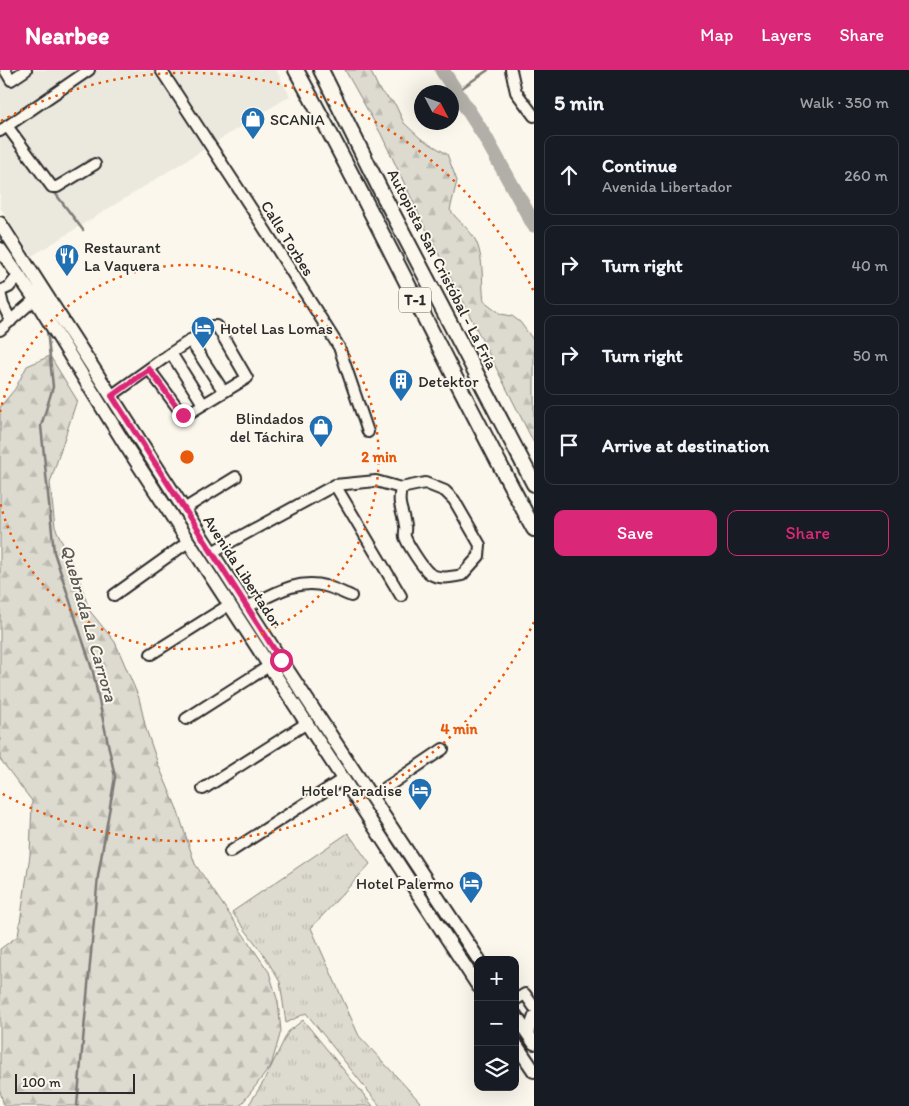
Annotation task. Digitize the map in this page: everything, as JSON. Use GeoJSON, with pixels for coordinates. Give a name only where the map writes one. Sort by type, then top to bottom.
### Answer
{"type":"FeatureCollection","features":[{"type":"Feature","properties":{"kind":"highway","name":"T-1"},"geometry":{"type":"LineString","coordinates":[[296,70],[330,132],[489,446],[534,529]]}},
{"type":"Feature","properties":{"kind":"highway","name":"Autopista San Cristóbal - La Fría"},"geometry":{"type":"LineString","coordinates":[[321,70],[380,189],[534,484]]}},
{"type":"Feature","properties":{"kind":"main road","name":"Avenida Libertador"},"geometry":{"type":"LineString","coordinates":[[0,223],[126,446],[474,980]]}},
{"type":"Feature","properties":{"kind":"main road","name":"Avenida Libertador"},"geometry":{"type":"LineString","coordinates":[[0,249],[18,276],[40,296],[112,396],[312,707],[476,956]]}},
{"type":"Feature","properties":{"kind":"main road"},"geometry":{"type":"LineString","coordinates":[[519,1021],[531,1038]]}},
{"type":"Feature","properties":{"kind":"main road"},"geometry":{"type":"LineString","coordinates":[[517,1046],[534,1071]]}},
{"type":"Feature","properties":{"kind":"street"},"geometry":{"type":"LineString","coordinates":[[5,70],[11,80],[26,70]]}},
{"type":"Feature","properties":{"kind":"street"},"geometry":{"type":"LineString","coordinates":[[89,70],[4,128],[52,187],[57,187],[95,164]]}},
{"type":"Feature","properties":{"kind":"street","name":"Calle Torbes"},"geometry":{"type":"LineString","coordinates":[[161,70],[339,347],[368,432]]}},
{"type":"Feature","properties":{"kind":"street"},"geometry":{"type":"LineString","coordinates":[[512,70],[516,92],[534,116]]}},
{"type":"Feature","properties":{"kind":"street"},"geometry":{"type":"LineString","coordinates":[[11,321],[3,305],[0,291],[9,287],[18,276]]}},
{"type":"Feature","properties":{"kind":"street"},"geometry":{"type":"LineString","coordinates":[[0,330],[40,296]]}},
{"type":"Feature","properties":{"kind":"street"},"geometry":{"type":"LineString","coordinates":[[112,396],[149,369],[171,353],[212,326],[218,328],[247,378],[186,415],[181,414],[149,369]]}},
{"type":"Feature","properties":{"kind":"street"},"geometry":{"type":"LineString","coordinates":[[190,340],[224,392]]}},
{"type":"Feature","properties":{"kind":"street"},"geometry":{"type":"LineString","coordinates":[[171,353],[203,404]]}},
{"type":"Feature","properties":{"kind":"street"},"geometry":{"type":"LineString","coordinates":[[184,509],[236,477]]}},
{"type":"Feature","properties":{"kind":"street"},"geometry":{"type":"LineString","coordinates":[[212,552],[335,485],[376,481],[401,488],[425,483],[445,491],[454,500],[480,545],[478,556],[462,575],[447,578],[437,576],[430,574],[423,567],[404,535],[406,527],[399,507],[401,488]]}},
{"type":"Feature","properties":{"kind":"street"},"geometry":{"type":"LineString","coordinates":[[335,485],[401,596]]}},
{"type":"Feature","properties":{"kind":"street"},"geometry":{"type":"LineString","coordinates":[[114,595],[188,542]]}},
{"type":"Feature","properties":{"kind":"street"},"geometry":{"type":"LineString","coordinates":[[247,607],[285,588],[300,584],[324,586],[351,596]]}},
{"type":"Feature","properties":{"kind":"street"},"geometry":{"type":"LineString","coordinates":[[151,654],[229,605]]}},
{"type":"Feature","properties":{"kind":"street"},"geometry":{"type":"LineString","coordinates":[[186,719],[269,666]]}},
{"type":"Feature","properties":{"kind":"street"},"geometry":{"type":"LineString","coordinates":[[203,789],[307,723]]}},
{"type":"Feature","properties":{"kind":"street"},"geometry":{"type":"LineString","coordinates":[[372,797],[443,749]]}},
{"type":"Feature","properties":{"kind":"street"},"geometry":{"type":"LineString","coordinates":[[230,852],[343,779]]}},
{"type":"Feature","properties":{"kind":"street"},"geometry":{"type":"LineString","coordinates":[[519,998],[526,994],[534,1007]]}},
{"type":"Feature","properties":{"kind":"street"},"geometry":{"type":"LineString","coordinates":[[531,1038],[534,1016]]}},
{"type":"Feature","properties":{"kind":"shaded area"},"geometry":{"type":"Polygon","coordinates":[[[0,70],[276,70],[290,96],[32,256],[0,207],[0,70]]]}},
{"type":"Feature","properties":{"kind":"green space"},"geometry":{"type":"Polygon","coordinates":[[[345,70],[370,70],[380,91],[395,104],[404,123],[420,138],[447,154],[457,181],[450,210],[471,233],[477,243],[481,259],[484,301],[501,314],[512,316],[520,322],[534,341],[534,443],[425,227],[381,134],[345,70]]]}},
{"type":"Feature","properties":{"kind":"green space"},"geometry":{"type":"Polygon","coordinates":[[[50,356],[77,400],[50,483],[55,527],[79,578],[89,610],[115,642],[139,698],[146,729],[177,809],[195,864],[269,972],[278,1002],[281,1031],[271,1066],[240,1106],[4,1106],[0,1091],[0,949],[18,936],[30,855],[32,801],[0,759],[0,407],[15,389],[27,366],[50,356]]]}},
{"type":"Feature","properties":{"kind":"green space"},"geometry":{"type":"Polygon","coordinates":[[[348,833],[370,864],[311,928],[359,1036],[420,1102],[416,1106],[380,1106],[306,1013],[286,1023],[280,982],[264,955],[232,912],[348,833]]]}},
{"type":"Feature","properties":{"kind":"green space"},"geometry":{"type":"Polygon","coordinates":[[[303,1020],[373,1106],[248,1106],[264,1081],[288,1032],[303,1020]]]}},
{"type":"Feature","properties":{"kind":"waterway"},"geometry":{"type":"LineString","coordinates":[[442,70],[484,135],[534,225]]}},
{"type":"Feature","properties":{"kind":"waterway"},"geometry":{"type":"LineString","coordinates":[[459,90],[488,70]]}},
{"type":"Feature","properties":{"kind":"waterway","name":"Quebrada La Carrora"},"geometry":{"type":"LineString","coordinates":[[52,189],[83,230]]}},
{"type":"Feature","properties":{"kind":"waterway","name":"Quebrada La Carrora"},"geometry":{"type":"LineString","coordinates":[[47,329],[53,387],[41,426],[54,552],[93,672],[115,777],[98,876],[77,1106]]}},
{"type":"Feature","properties":{"kind":"place","name":"SCANIA"},"geometry":{"type":"Point","coordinates":[253,140]}},
{"type":"Feature","properties":{"kind":"place","name":"Restaurant La Vaquera"},"geometry":{"type":"Point","coordinates":[67,277]}},
{"type":"Feature","properties":{"kind":"place","name":"Hotel Las Lomas"},"geometry":{"type":"Point","coordinates":[203,349]}},
{"type":"Feature","properties":{"kind":"place","name":"Detektor"},"geometry":{"type":"Point","coordinates":[401,402]}},
{"type":"Feature","properties":{"kind":"place","name":"Blindados del Táchira"},"geometry":{"type":"Point","coordinates":[321,448]}},
{"type":"Feature","properties":{"kind":"place","name":"Hotel Paradise"},"geometry":{"type":"Point","coordinates":[420,811]}},
{"type":"Feature","properties":{"kind":"place","name":"Hotel Palermo"},"geometry":{"type":"Point","coordinates":[471,904]}},
{"type":"Feature","properties":{"kind":"route"},"geometry":{"type":"LineString","coordinates":[[183,415],[149,369],[112,396],[281,660]]}}]}
